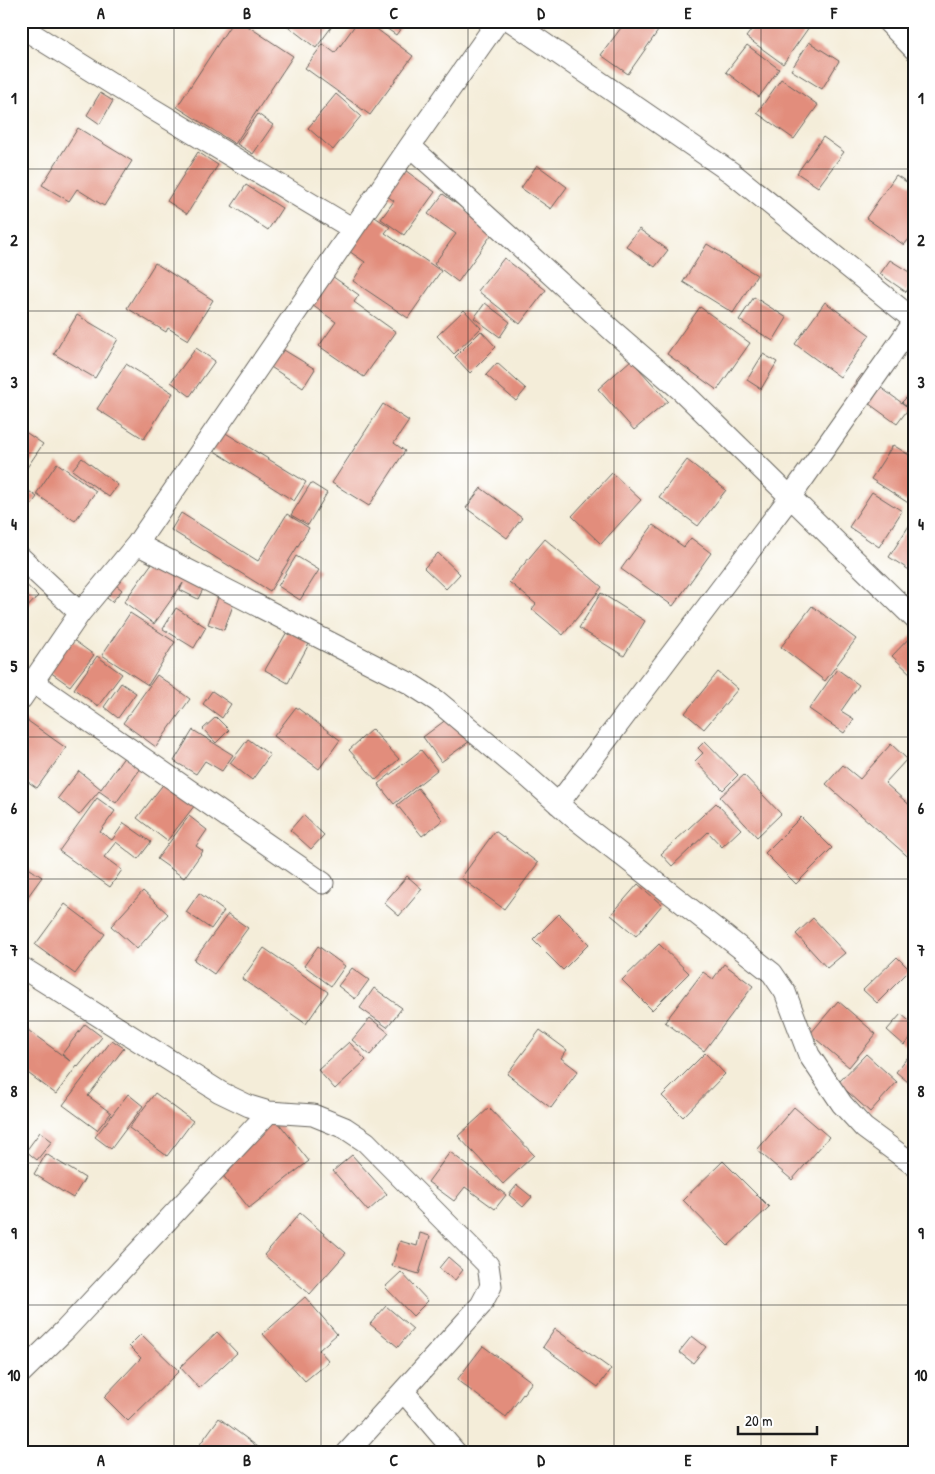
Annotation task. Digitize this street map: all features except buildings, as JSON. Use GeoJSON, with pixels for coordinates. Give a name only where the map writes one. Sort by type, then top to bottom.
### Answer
{"type":"FeatureCollection","features":[{"type":"Feature","properties":{"kind":"street"},"geometry":{"type":"LineString","coordinates":[[21,700],[80,613],[137,544],[498,21]]}},
{"type":"Feature","properties":{"kind":"street"},"geometry":{"type":"LineString","coordinates":[[511,21],[732,173],[914,321],[791,496],[558,804]]}},
{"type":"Feature","properties":{"kind":"street"},"geometry":{"type":"LineString","coordinates":[[887,21],[914,49]]}},
{"type":"Feature","properties":{"kind":"street"},"geometry":{"type":"LineString","coordinates":[[21,27],[151,108],[353,229]]}},
{"type":"Feature","properties":{"kind":"street"},"geometry":{"type":"LineString","coordinates":[[410,146],[614,332],[682,391],[914,618]]}},
{"type":"Feature","properties":{"kind":"street"},"geometry":{"type":"LineString","coordinates":[[137,544],[410,683],[437,701],[573,817],[772,973],[785,992],[809,1055],[842,1104],[864,1128],[914,1165]]}},
{"type":"Feature","properties":{"kind":"street"},"geometry":{"type":"LineString","coordinates":[[21,558],[80,613]]}},
{"type":"Feature","properties":{"kind":"street"},"geometry":{"type":"LineString","coordinates":[[33,682],[323,884]]}},
{"type":"Feature","properties":{"kind":"street"},"geometry":{"type":"LineString","coordinates":[[21,967],[220,1092],[250,1106],[269,1112],[314,1115],[345,1128],[366,1142],[488,1265],[491,1286],[481,1305],[347,1453]]}},
{"type":"Feature","properties":{"kind":"street"},"geometry":{"type":"LineString","coordinates":[[21,1373],[72,1323],[269,1112]]}},
{"type":"Feature","properties":{"kind":"street"},"geometry":{"type":"LineString","coordinates":[[403,1391],[456,1453]]}}]}
